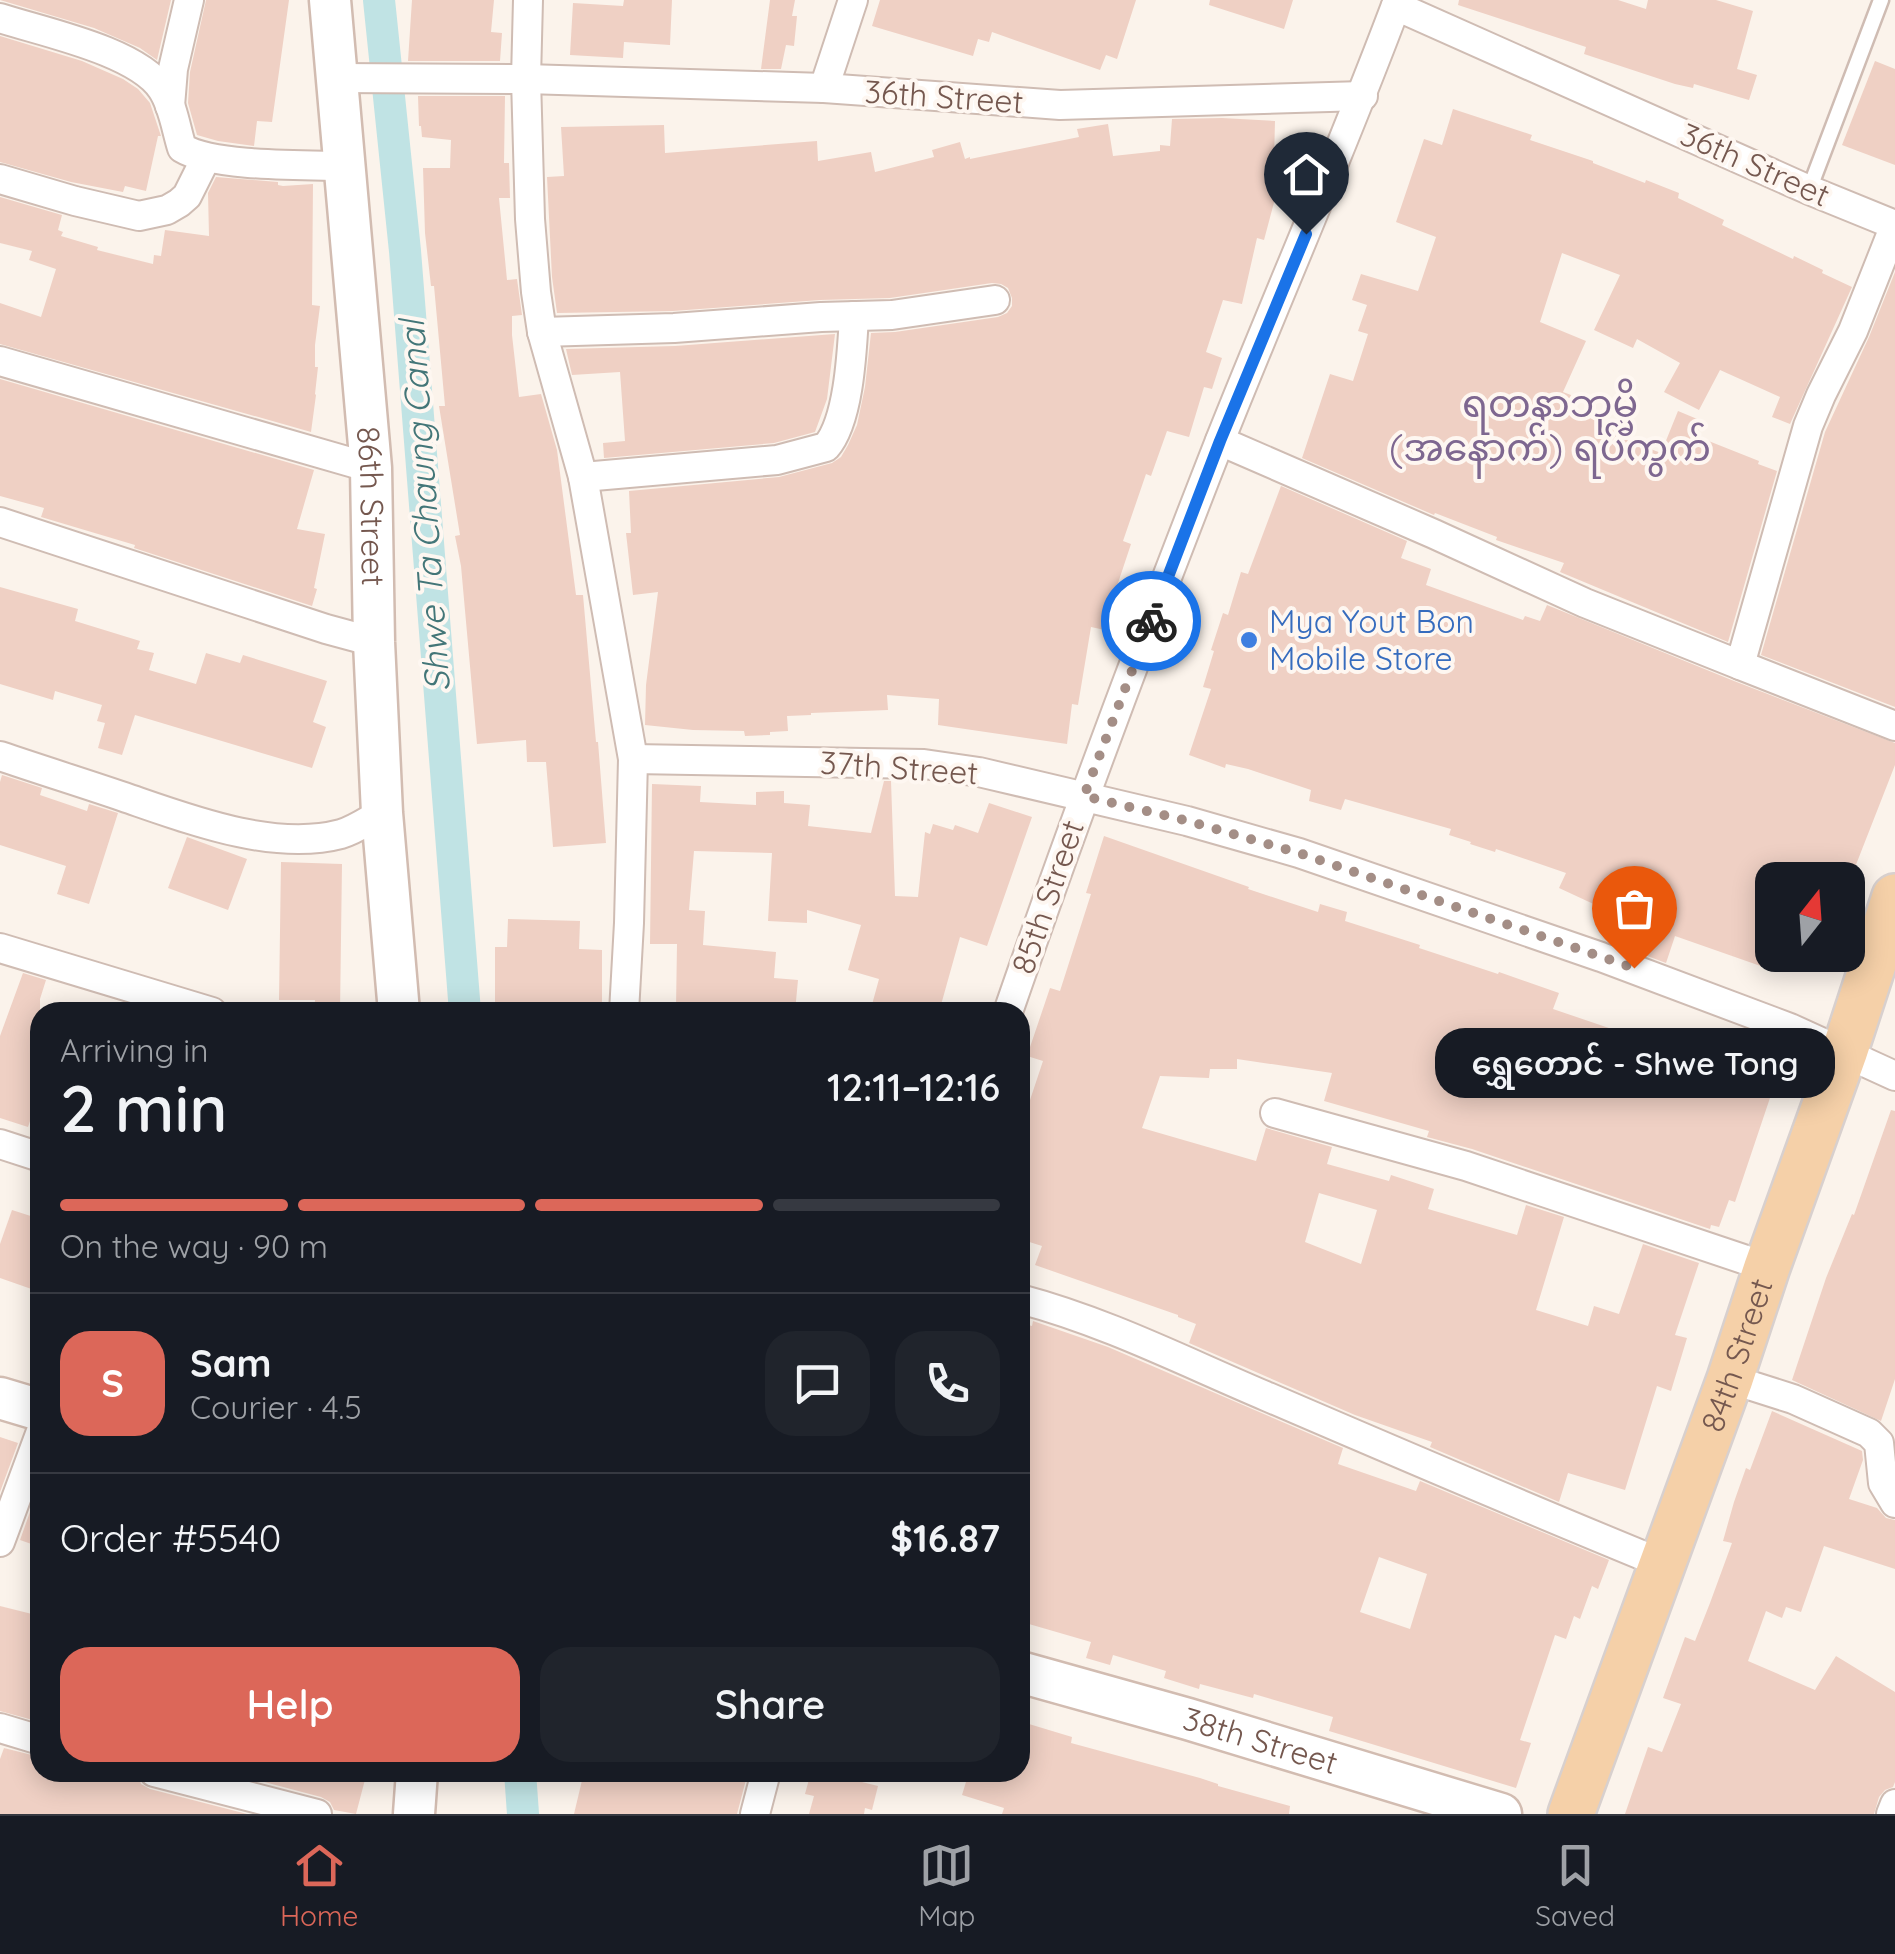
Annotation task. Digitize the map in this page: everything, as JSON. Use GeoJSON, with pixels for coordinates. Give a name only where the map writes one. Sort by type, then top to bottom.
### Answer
{"type":"FeatureCollection","features":[{"type":"Feature","properties":{"kind":"main road","name":"86th Street"},"geometry":{"type":"LineString","coordinates":[[330,0],[354,78],[343,166],[371,468],[382,813],[398,1002]]}},
{"type":"Feature","properties":{"kind":"main road","name":"84th Street"},"geometry":{"type":"LineString","coordinates":[[1570,1814],[1730,1379],[1895,897]]}},
{"type":"Feature","properties":{"kind":"main road"},"geometry":{"type":"LineString","coordinates":[[0,1398],[30,1407]]}},
{"type":"Feature","properties":{"kind":"main road","name":"38th Street"},"geometry":{"type":"LineString","coordinates":[[1030,1675],[1502,1814]]}},
{"type":"Feature","properties":{"kind":"main road"},"geometry":{"type":"LineString","coordinates":[[414,1814],[416,1782]]}},
{"type":"Feature","properties":{"kind":"street"},"geometry":{"type":"LineString","coordinates":[[170,107],[173,69],[189,0]]}},
{"type":"Feature","properties":{"kind":"street"},"geometry":{"type":"LineString","coordinates":[[528,0],[530,219],[542,332],[583,477],[633,759],[625,1002]]}},
{"type":"Feature","properties":{"kind":"street"},"geometry":{"type":"LineString","coordinates":[[824,88],[853,0]]}},
{"type":"Feature","properties":{"kind":"street","name":"36th Street"},"geometry":{"type":"LineString","coordinates":[[1397,3],[1809,190],[1895,225]]}},
{"type":"Feature","properties":{"kind":"street","name":"85th Street"},"geometry":{"type":"LineString","coordinates":[[1012,1002],[1084,796],[1220,441],[1363,96],[1397,3]]}},
{"type":"Feature","properties":{"kind":"street"},"geometry":{"type":"LineString","coordinates":[[0,18],[106,52],[151,76],[164,92],[182,148],[206,158],[291,166],[343,166]]}},
{"type":"Feature","properties":{"kind":"street","name":"36th Street"},"geometry":{"type":"LineString","coordinates":[[354,78],[824,88],[1060,105],[1363,96]]}},
{"type":"Feature","properties":{"kind":"street"},"geometry":{"type":"LineString","coordinates":[[0,179],[139,216],[180,204],[206,158]]}},
{"type":"Feature","properties":{"kind":"street"},"geometry":{"type":"LineString","coordinates":[[1740,665],[1808,426],[1853,331],[1895,225]]}},
{"type":"Feature","properties":{"kind":"street"},"geometry":{"type":"LineString","coordinates":[[542,332],[892,315],[995,300]]}},
{"type":"Feature","properties":{"kind":"street"},"geometry":{"type":"LineString","coordinates":[[583,477],[777,460],[826,448],[837,431],[847,386],[854,316]]}},
{"type":"Feature","properties":{"kind":"street"},"geometry":{"type":"LineString","coordinates":[[0,361],[371,468]]}},
{"type":"Feature","properties":{"kind":"street"},"geometry":{"type":"LineString","coordinates":[[1220,441],[1585,603],[1895,726]]}},
{"type":"Feature","properties":{"kind":"street"},"geometry":{"type":"LineString","coordinates":[[0,522],[374,642]]}},
{"type":"Feature","properties":{"kind":"street"},"geometry":{"type":"LineString","coordinates":[[0,756],[196,821],[277,837],[344,834],[382,813]]}},
{"type":"Feature","properties":{"kind":"street","name":"37th Street"},"geometry":{"type":"LineString","coordinates":[[633,759],[924,764],[979,772],[1206,826],[1299,853],[1700,992],[1895,1076]]}},
{"type":"Feature","properties":{"kind":"street"},"geometry":{"type":"LineString","coordinates":[[0,948],[179,1002]]}},
{"type":"Feature","properties":{"kind":"street"},"geometry":{"type":"LineString","coordinates":[[1275,1113],[1466,1166],[1767,1266]]}},
{"type":"Feature","properties":{"kind":"street"},"geometry":{"type":"LineString","coordinates":[[0,1144],[30,1154]]}},
{"type":"Feature","properties":{"kind":"street"},"geometry":{"type":"LineString","coordinates":[[1030,1301],[1115,1329],[1661,1563]]}},
{"type":"Feature","properties":{"kind":"street"},"geometry":{"type":"LineString","coordinates":[[1730,1379],[1793,1398],[1885,1436],[1879,1443],[1883,1483],[1895,1503]]}},
{"type":"Feature","properties":{"kind":"street"},"geometry":{"type":"LineString","coordinates":[[0,1542],[30,1461]]}},
{"type":"Feature","properties":{"kind":"street"},"geometry":{"type":"LineString","coordinates":[[0,1728],[30,1737]]}},
{"type":"Feature","properties":{"kind":"street"},"geometry":{"type":"LineString","coordinates":[[193,1782],[316,1814]]}},
{"type":"Feature","properties":{"kind":"street"},"geometry":{"type":"LineString","coordinates":[[755,1814],[763,1782]]}},
{"type":"Feature","properties":{"kind":"street"},"geometry":{"type":"LineString","coordinates":[[1891,1814],[1895,1804]]}},
{"type":"Feature","properties":{"kind":"lane"},"geometry":{"type":"LineString","coordinates":[[1809,190],[1881,0]]}},
{"type":"Feature","properties":{"kind":"building"},"geometry":{"type":"Polygon","coordinates":[[[0,0],[171,0],[157,60],[140,48],[94,28],[0,0]]]}},
{"type":"Feature","properties":{"kind":"building"},"geometry":{"type":"Polygon","coordinates":[[[206,0],[289,0],[272,122],[257,121],[254,146],[197,135],[188,103],[190,72],[206,0]]]}},
{"type":"Feature","properties":{"kind":"building"},"geometry":{"type":"Polygon","coordinates":[[[412,0],[494,0],[491,32],[502,33],[500,61],[408,61],[412,0]]]}},
{"type":"Feature","properties":{"kind":"building"},"geometry":{"type":"Polygon","coordinates":[[[624,0],[672,0],[670,45],[624,42],[623,58],[570,55],[573,3],[623,6],[624,0]]]}},
{"type":"Feature","properties":{"kind":"building"},"geometry":{"type":"Polygon","coordinates":[[[770,0],[795,0],[794,46],[786,45],[781,69],[761,69],[770,0]]]}},
{"type":"Feature","properties":{"kind":"building"},"geometry":{"type":"Polygon","coordinates":[[[880,0],[1136,0],[1117,59],[1106,55],[1100,70],[992,32],[989,42],[978,39],[973,56],[872,26],[880,0]]]}},
{"type":"Feature","properties":{"kind":"building"},"geometry":{"type":"Polygon","coordinates":[[[1210,0],[1293,0],[1284,29],[1209,5],[1210,0]]]}},
{"type":"Feature","properties":{"kind":"building"},"geometry":{"type":"Polygon","coordinates":[[[1459,0],[1618,0],[1646,9],[1648,0],[1716,0],[1753,11],[1737,69],[1757,75],[1749,100],[1694,84],[1693,88],[1675,84],[1584,54],[1586,47],[1458,5],[1459,0]]]}},
{"type":"Feature","properties":{"kind":"building"},"geometry":{"type":"Polygon","coordinates":[[[0,36],[82,61],[138,89],[150,103],[161,136],[146,191],[125,186],[123,192],[71,182],[0,162],[0,36]]]}},
{"type":"Feature","properties":{"kind":"building"},"geometry":{"type":"Polygon","coordinates":[[[1875,61],[1895,69],[1895,165],[1842,145],[1875,61]]]}},
{"type":"Feature","properties":{"kind":"building"},"geometry":{"type":"Polygon","coordinates":[[[418,96],[505,96],[504,163],[509,163],[510,198],[499,198],[507,280],[517,279],[522,315],[512,316],[519,397],[541,394],[557,450],[576,595],[583,595],[606,843],[553,847],[546,762],[527,762],[526,740],[477,744],[455,536],[460,535],[439,406],[445,406],[425,233],[423,168],[450,168],[451,140],[422,137],[418,96]]]}},
{"type":"Feature","properties":{"kind":"building"},"geometry":{"type":"Polygon","coordinates":[[[1453,109],[1532,135],[1530,140],[1679,193],[1678,198],[1724,220],[1722,225],[1793,259],[1794,256],[1852,287],[1790,424],[1772,417],[1780,397],[1720,370],[1699,410],[1664,392],[1680,363],[1637,339],[1633,348],[1594,330],[1620,275],[1562,253],[1540,322],[1586,341],[1563,392],[1571,395],[1566,410],[1619,428],[1617,436],[1661,453],[1678,411],[1702,421],[1696,436],[1777,471],[1728,642],[1560,572],[1564,563],[1496,540],[1497,537],[1434,515],[1302,458],[1330,374],[1353,381],[1368,334],[1358,331],[1367,305],[1352,300],[1361,274],[1418,291],[1436,237],[1396,222],[1424,139],[1442,145],[1453,109]]]}},
{"type":"Feature","properties":{"kind":"building"},"geometry":{"type":"Polygon","coordinates":[[[1172,119],[1275,121],[1274,160],[1279,162],[1271,194],[1276,195],[1264,240],[1257,238],[1242,304],[1223,300],[1206,352],[1222,358],[1212,389],[1204,387],[1189,437],[1167,431],[1151,476],[1146,474],[1123,541],[1131,544],[1105,630],[1091,627],[1078,705],[1072,704],[1067,744],[938,725],[939,699],[887,695],[888,710],[787,716],[788,731],[770,735],[645,725],[658,592],[633,595],[626,533],[631,533],[629,491],[779,477],[832,463],[841,457],[857,425],[871,333],[998,317],[1007,313],[1012,298],[1008,288],[992,283],[890,298],[673,311],[557,313],[547,177],[564,176],[561,127],[664,125],[665,153],[817,141],[818,161],[871,152],[875,172],[934,157],[932,150],[960,142],[965,159],[970,159],[1079,137],[1077,129],[1108,124],[1113,156],[1160,151],[1160,145],[1170,146],[1172,119]]]}},
{"type":"Feature","properties":{"kind":"building"},"geometry":{"type":"Polygon","coordinates":[[[216,177],[278,182],[283,186],[313,184],[312,305],[320,306],[311,432],[0,344],[0,303],[41,317],[56,269],[29,260],[32,251],[0,243],[0,197],[62,215],[58,230],[63,232],[61,236],[153,264],[154,255],[161,256],[165,230],[209,236],[208,193],[216,177]]]}},
{"type":"Feature","properties":{"kind":"building"},"geometry":{"type":"Polygon","coordinates":[[[1895,272],[1895,707],[1761,655],[1825,432],[1895,272]]]}},
{"type":"Feature","properties":{"kind":"building"},"geometry":{"type":"Polygon","coordinates":[[[835,334],[827,399],[815,432],[774,443],[604,458],[603,443],[625,441],[620,372],[572,375],[566,349],[675,346],[835,334]]]}},
{"type":"Feature","properties":{"kind":"building"},"geometry":{"type":"Polygon","coordinates":[[[0,379],[314,470],[297,529],[325,534],[312,606],[41,517],[44,508],[0,496],[0,379]]]}},
{"type":"Feature","properties":{"kind":"building"},"geometry":{"type":"Polygon","coordinates":[[[1281,486],[1407,541],[1401,558],[1431,569],[1426,585],[1523,620],[1525,616],[1540,621],[1547,605],[1895,743],[1895,765],[1857,862],[1755,862],[1755,964],[1675,936],[1666,963],[1634,951],[1643,927],[1559,888],[1566,873],[1470,844],[1449,835],[1451,829],[1345,799],[1341,810],[1309,801],[1311,790],[1189,755],[1211,689],[1203,687],[1223,613],[1228,615],[1241,572],[1248,574],[1281,486]]]}},
{"type":"Feature","properties":{"kind":"building"},"geometry":{"type":"Polygon","coordinates":[[[0,587],[78,609],[75,621],[140,641],[137,649],[154,653],[149,670],[196,684],[206,653],[240,663],[243,655],[327,681],[313,722],[326,727],[312,768],[135,715],[122,755],[98,748],[105,723],[97,721],[102,705],[55,691],[53,700],[0,684],[0,587]]]}},
{"type":"Feature","properties":{"kind":"building"},"geometry":{"type":"Polygon","coordinates":[[[2,775],[42,788],[40,795],[87,811],[89,804],[118,813],[89,904],[57,894],[66,866],[0,845],[2,775]]]}},
{"type":"Feature","properties":{"kind":"building"},"geometry":{"type":"Polygon","coordinates":[[[884,781],[891,781],[895,896],[918,897],[925,832],[930,834],[933,824],[953,830],[955,825],[978,833],[989,803],[1032,817],[987,946],[960,937],[942,1002],[873,1002],[879,979],[848,970],[861,925],[807,910],[807,923],[768,921],[772,853],[694,851],[689,910],[705,911],[703,945],[776,952],[774,978],[798,980],[796,1002],[676,1002],[677,944],[650,944],[652,784],[701,786],[700,802],[756,805],[756,792],[784,791],[784,803],[810,805],[808,826],[871,833],[884,781]]]}},
{"type":"Feature","properties":{"kind":"building"},"geometry":{"type":"Polygon","coordinates":[[[1104,836],[1318,912],[1320,904],[1347,912],[1345,921],[1559,993],[1553,1009],[1653,1043],[1652,1047],[1774,1086],[1735,1202],[1729,1200],[1719,1227],[1711,1225],[1710,1229],[1427,1137],[1429,1131],[1324,1101],[1332,1073],[1237,1059],[1237,1069],[1210,1069],[1209,1078],[1160,1076],[1142,1128],[1256,1161],[1266,1128],[1332,1147],[1327,1164],[1389,1181],[1391,1175],[1434,1189],[1428,1209],[1517,1235],[1526,1205],[1564,1217],[1536,1310],[1588,1326],[1594,1306],[1619,1314],[1643,1244],[1699,1263],[1675,1335],[1687,1338],[1671,1391],[1657,1386],[1625,1490],[1568,1473],[1559,1502],[1430,1447],[1432,1442],[1355,1415],[1189,1343],[1196,1324],[1178,1315],[1035,1265],[1042,1246],[1030,1242],[1030,1100],[1043,1061],[1030,1057],[1030,1047],[1050,988],[1060,991],[1091,894],[1086,893],[1104,836]],[[1319,1193],[1305,1242],[1361,1264],[1377,1210],[1319,1193]]]}},
{"type":"Feature","properties":{"kind":"building"},"geometry":{"type":"Polygon","coordinates":[[[187,837],[247,859],[228,910],[168,888],[187,837]]]}},
{"type":"Feature","properties":{"kind":"building"},"geometry":{"type":"Polygon","coordinates":[[[281,862],[342,864],[340,1002],[279,1000],[281,862]]]}},
{"type":"Feature","properties":{"kind":"building"},"geometry":{"type":"Polygon","coordinates":[[[508,919],[580,921],[579,949],[602,950],[602,1002],[495,1002],[495,947],[507,947],[508,919]]]}},
{"type":"Feature","properties":{"kind":"building"},"geometry":{"type":"Polygon","coordinates":[[[23,973],[46,980],[40,1002],[30,1002],[28,1127],[0,1118],[0,1036],[23,973]]]}},
{"type":"Feature","properties":{"kind":"building"},"geometry":{"type":"Polygon","coordinates":[[[1891,1110],[1895,1111],[1895,1379],[1881,1421],[1792,1380],[1826,1278],[1854,1215],[1891,1110]]]}},
{"type":"Feature","properties":{"kind":"building"},"geometry":{"type":"Polygon","coordinates":[[[12,1210],[30,1216],[30,1288],[0,1278],[0,1244],[12,1210]]]}},
{"type":"Feature","properties":{"kind":"building"},"geometry":{"type":"Polygon","coordinates":[[[1033,1321],[1108,1347],[1343,1448],[1338,1464],[1416,1491],[1420,1481],[1609,1560],[1598,1589],[1592,1586],[1580,1619],[1574,1616],[1566,1639],[1555,1635],[1520,1740],[1531,1743],[1516,1788],[1329,1731],[1333,1717],[1254,1694],[1253,1698],[1200,1684],[1199,1689],[1164,1678],[1166,1671],[1113,1655],[1110,1665],[1086,1658],[1091,1642],[1030,1624],[1033,1321]],[[1379,1557],[1360,1612],[1410,1629],[1427,1574],[1379,1557]]]}},
{"type":"Feature","properties":{"kind":"building"},"geometry":{"type":"Polygon","coordinates":[[[1772,1411],[1862,1451],[1863,1460],[1849,1499],[1877,1508],[1886,1518],[1895,1520],[1895,1569],[1824,1546],[1801,1612],[1786,1607],[1782,1618],[1766,1611],[1748,1661],[1815,1690],[1836,1656],[1895,1692],[1895,1782],[1879,1797],[1874,1814],[1625,1814],[1648,1747],[1662,1752],[1681,1704],[1663,1698],[1685,1637],[1695,1641],[1710,1603],[1732,1543],[1723,1541],[1734,1502],[1772,1411]]]}},
{"type":"Feature","properties":{"kind":"building"},"geometry":{"type":"Polygon","coordinates":[[[0,1437],[18,1443],[0,1492],[0,1437]]]}},
{"type":"Feature","properties":{"kind":"building"},"geometry":{"type":"Polygon","coordinates":[[[30,1512],[30,1544],[20,1540],[30,1512]]]}},
{"type":"Feature","properties":{"kind":"building"},"geometry":{"type":"Polygon","coordinates":[[[0,1606],[30,1614],[30,1719],[0,1711],[0,1606]]]}},
{"type":"Feature","properties":{"kind":"building"},"geometry":{"type":"Polygon","coordinates":[[[1030,1724],[1072,1737],[1071,1743],[1290,1806],[1289,1814],[1002,1814],[1004,1808],[962,1795],[966,1782],[1030,1782],[1030,1724]]]}},
{"type":"Feature","properties":{"kind":"building"},"geometry":{"type":"Polygon","coordinates":[[[4,1748],[30,1754],[30,1782],[140,1782],[150,1789],[247,1814],[0,1814],[0,1759],[4,1748]]]}},
{"type":"Feature","properties":{"kind":"building"},"geometry":{"type":"Polygon","coordinates":[[[264,1782],[364,1782],[356,1814],[334,1810],[321,1797],[264,1782]]]}},
{"type":"Feature","properties":{"kind":"building"},"geometry":{"type":"Polygon","coordinates":[[[582,1782],[745,1782],[737,1814],[574,1814],[582,1782]]]}},
{"type":"Feature","properties":{"kind":"building"},"geometry":{"type":"Polygon","coordinates":[[[808,1782],[862,1782],[878,1786],[872,1810],[865,1808],[864,1814],[809,1814],[814,1796],[805,1794],[808,1782]]]}},
{"type":"Feature","properties":{"kind":"waterway","name":"Shwe Ta Chaung Canal"},"geometry":{"type":"LineString","coordinates":[[379,0],[405,251],[464,1002]]}},
{"type":"Feature","properties":{"kind":"waterway","name":"Shwe Ta Chaung Canal"},"geometry":{"type":"LineString","coordinates":[[521,1782],[523,1814]]}},
{"type":"Feature","properties":{"kind":"way so far"},"geometry":{"type":"LineString","coordinates":[[1151,621],[1084,796],[1299,853],[1634,968]]}},
{"type":"Feature","properties":{"kind":"place","name":"Mya Yout Bon Mobile Store"},"geometry":{"type":"Point","coordinates":[1249,640]}},
{"type":"Feature","properties":{"kind":"place","name":"ရွှေတောင် - Shwe Tong"},"geometry":{"type":"Point","coordinates":[1634,968]}},
{"type":"Feature","properties":{"kind":"district","name":"ရတနာဘုမ္မိ (အနောက်) ရပ်ကွက်"},"geometry":{"type":"Point","coordinates":[1550,426]}},
{"type":"Feature","properties":{"kind":"route"},"geometry":{"type":"LineString","coordinates":[[1151,621],[1306,234]]}}]}
